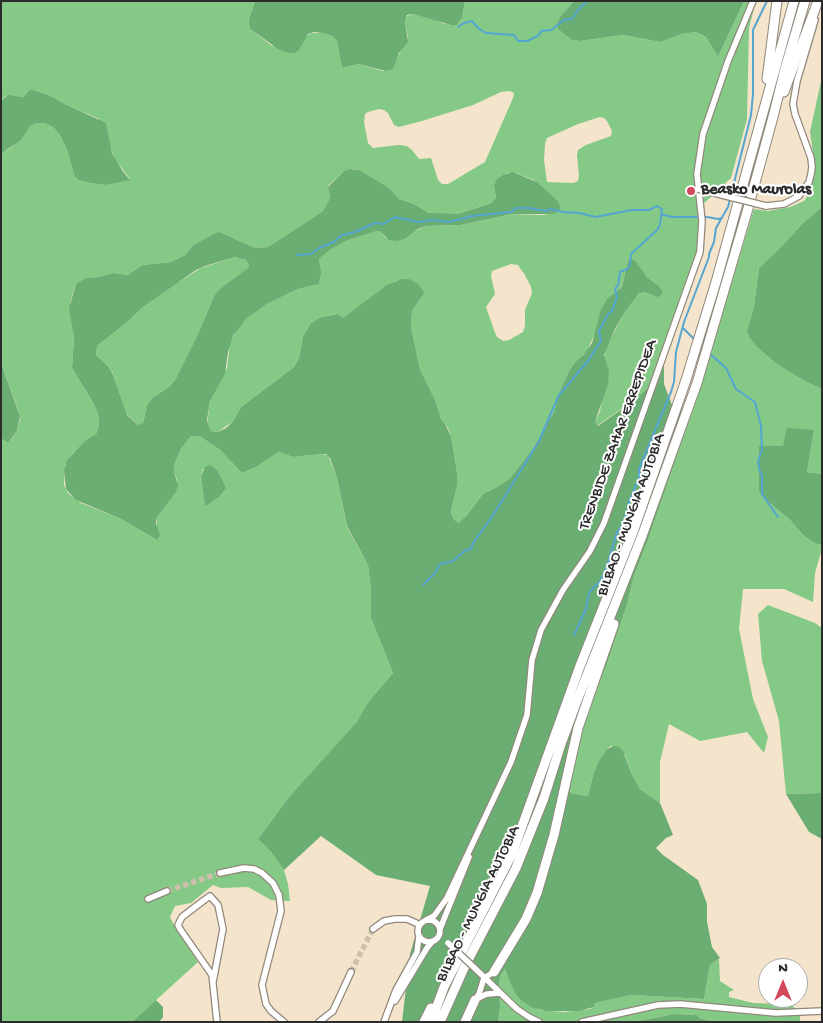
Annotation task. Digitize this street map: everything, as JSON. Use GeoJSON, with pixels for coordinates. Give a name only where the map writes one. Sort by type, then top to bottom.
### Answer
{"type":"FeatureCollection","features":[{"type":"Feature","properties":{"kind":"highway"},"geometry":{"type":"LineString","coordinates":[[767,94],[766,83],[777,1]]}},
{"type":"Feature","properties":{"kind":"highway","name":"BILBAO - MUNGIA AUTOBIA"},"geometry":{"type":"LineString","coordinates":[[431,1022],[444,987],[512,854],[577,675],[630,540],[686,380],[794,1]]}},
{"type":"Feature","properties":{"kind":"highway","name":"BILBAO - MUNGIA AUTOBIA"},"geometry":{"type":"LineString","coordinates":[[440,1022],[464,968],[516,868],[544,798],[561,744],[628,572],[694,392],[774,117],[784,70],[805,1]]}},
{"type":"Feature","properties":{"kind":"highway"},"geometry":{"type":"LineString","coordinates":[[774,117],[819,1]]}},
{"type":"Feature","properties":{"kind":"highway"},"geometry":{"type":"LineString","coordinates":[[494,972],[526,919],[537,893],[554,835],[578,728],[627,587],[628,572]]}},
{"type":"Feature","properties":{"kind":"highway"},"geometry":{"type":"LineString","coordinates":[[424,1022],[436,997],[444,987]]}},
{"type":"Feature","properties":{"kind":"highway"},"geometry":{"type":"LineString","coordinates":[[465,1022],[475,1000]]}},
{"type":"Feature","properties":{"kind":"street","name":"TRENBIDE ZAHAR ERREPIDEA"},"geometry":{"type":"LineString","coordinates":[[426,920],[434,916],[442,908],[506,775],[526,715],[532,660],[537,641],[563,590],[584,561],[604,523],[696,264],[702,240],[697,174],[702,134],[728,61],[753,1]]}},
{"type":"Feature","properties":{"kind":"street"},"geometry":{"type":"LineString","coordinates":[[698,188],[766,206],[784,204],[799,196],[808,182],[812,167],[811,158],[793,104],[797,81],[819,1]]}},
{"type":"Feature","properties":{"kind":"street","name":"TRENBIDE ZAHAR ERREPIDEA"},"geometry":{"type":"LineString","coordinates":[[440,929],[473,845]]}},
{"type":"Feature","properties":{"kind":"street"},"geometry":{"type":"LineString","coordinates":[[220,873],[244,868],[262,873],[273,884],[278,895],[281,911],[262,985],[266,1004],[284,1022]]}},
{"type":"Feature","properties":{"kind":"street"},"geometry":{"type":"LineString","coordinates":[[148,899],[167,891]]}},
{"type":"Feature","properties":{"kind":"street"},"geometry":{"type":"LineString","coordinates":[[213,982],[223,929],[218,905],[210,896],[182,917],[178,925],[212,975],[217,1022]]}},
{"type":"Feature","properties":{"kind":"street"},"geometry":{"type":"LineString","coordinates":[[373,929],[384,922],[395,919],[416,923]]}},
{"type":"Feature","properties":{"kind":"street"},"geometry":{"type":"LineString","coordinates":[[384,1022],[396,990],[417,952],[418,928],[426,920],[435,922],[448,943],[500,993],[529,1017],[539,1022]]}},
{"type":"Feature","properties":{"kind":"street"},"geometry":{"type":"LineString","coordinates":[[388,1011],[426,948],[439,936],[440,929]]}},
{"type":"Feature","properties":{"kind":"street"},"geometry":{"type":"LineString","coordinates":[[418,936],[423,941],[448,943]]}},
{"type":"Feature","properties":{"kind":"street"},"geometry":{"type":"LineString","coordinates":[[319,1022],[333,1011],[351,972]]}},
{"type":"Feature","properties":{"kind":"street"},"geometry":{"type":"LineString","coordinates":[[475,1000],[479,994],[484,977],[494,972],[494,981],[500,993]]}},
{"type":"Feature","properties":{"kind":"street"},"geometry":{"type":"LineString","coordinates":[[475,1000],[487,994],[500,993]]}},
{"type":"Feature","properties":{"kind":"street"},"geometry":{"type":"LineString","coordinates":[[582,1022],[658,1006],[680,1004],[784,1013],[822,1011]]}},
{"type":"Feature","properties":{"kind":"green space"},"geometry":{"type":"Polygon","coordinates":[[[1,1],[255,1],[251,14],[250,29],[272,46],[304,38],[311,33],[323,33],[332,36],[337,41],[342,68],[358,64],[383,71],[397,58],[408,38],[405,21],[407,16],[413,14],[445,24],[457,25],[462,18],[465,1],[574,1],[560,17],[559,30],[573,40],[580,41],[623,35],[660,42],[682,34],[696,32],[706,37],[718,57],[744,1],[756,1],[749,28],[747,119],[731,178],[699,208],[705,224],[705,232],[690,292],[657,384],[597,426],[595,422],[600,411],[608,368],[604,359],[606,347],[625,312],[637,295],[642,291],[655,296],[659,286],[647,277],[631,259],[628,260],[622,287],[612,295],[587,351],[575,362],[568,373],[561,388],[554,412],[532,450],[510,478],[483,494],[467,515],[458,523],[453,518],[451,511],[457,486],[457,472],[451,436],[441,419],[436,402],[420,369],[411,327],[412,311],[423,295],[423,290],[396,281],[343,319],[337,314],[326,316],[311,323],[303,336],[299,358],[294,367],[241,407],[233,421],[218,432],[211,431],[207,425],[210,401],[227,368],[230,343],[238,328],[246,319],[267,304],[298,289],[319,284],[319,259],[330,250],[346,241],[377,231],[380,231],[386,238],[413,232],[426,226],[461,225],[512,214],[543,215],[560,211],[558,201],[534,180],[516,173],[507,173],[494,186],[496,198],[493,202],[458,214],[433,214],[424,212],[412,203],[399,199],[359,170],[344,171],[328,186],[330,198],[323,211],[268,247],[255,248],[220,232],[193,245],[185,255],[171,262],[142,265],[128,275],[113,273],[86,278],[75,286],[70,303],[74,337],[72,368],[94,404],[98,414],[99,425],[96,434],[72,454],[65,465],[64,485],[68,493],[81,503],[121,519],[157,540],[157,517],[177,489],[174,465],[181,449],[191,436],[201,437],[220,450],[242,473],[256,467],[279,452],[293,457],[328,455],[337,478],[347,527],[368,565],[371,590],[371,618],[393,673],[368,702],[358,722],[289,797],[258,839],[271,852],[284,870],[290,901],[271,900],[248,887],[221,888],[213,885],[191,903],[175,906],[170,917],[198,962],[132,1022],[1,1022],[1,438],[8,443],[17,431],[20,419],[1,363],[1,154],[12,147],[30,126],[44,123],[53,127],[60,135],[67,150],[74,175],[78,180],[106,185],[130,179],[115,159],[99,119],[49,95],[30,89],[23,97],[6,96],[1,101],[1,1]],[[509,91],[501,92],[473,105],[399,127],[394,125],[388,113],[384,110],[379,109],[368,112],[365,114],[364,122],[368,143],[373,148],[407,146],[419,159],[431,158],[438,180],[442,184],[448,184],[485,162],[514,93],[509,91]],[[600,117],[578,124],[547,138],[544,160],[547,182],[573,183],[578,181],[578,150],[611,136],[612,131],[604,118],[600,117]],[[511,264],[492,271],[491,276],[495,294],[486,307],[497,337],[503,341],[509,340],[523,332],[525,310],[532,293],[531,287],[518,265],[511,264]],[[214,468],[203,469],[201,476],[205,507],[219,497],[219,474],[214,468]]]}},
{"type":"Feature","properties":{"kind":"green space"},"geometry":{"type":"Polygon","coordinates":[[[255,1],[465,1],[462,18],[457,25],[413,14],[407,15],[405,21],[408,42],[399,53],[393,69],[386,71],[358,64],[342,68],[337,41],[332,36],[323,33],[314,32],[308,34],[299,50],[295,53],[278,49],[250,29],[249,20],[255,1]]]}},
{"type":"Feature","properties":{"kind":"green space"},"geometry":{"type":"Polygon","coordinates":[[[574,1],[744,1],[718,57],[706,37],[696,32],[682,34],[660,42],[623,35],[580,41],[572,40],[559,30],[557,25],[560,17],[574,1]]]}},
{"type":"Feature","properties":{"kind":"green space"},"geometry":{"type":"Polygon","coordinates":[[[821,81],[822,207],[804,222],[759,268],[754,306],[747,331],[758,348],[778,365],[806,382],[822,389],[822,474],[807,472],[814,430],[783,446],[760,446],[765,499],[790,520],[803,535],[814,543],[821,545],[815,573],[813,602],[784,589],[743,589],[739,629],[753,699],[768,737],[764,753],[747,732],[700,741],[669,724],[660,762],[660,803],[640,789],[632,775],[625,755],[611,746],[598,762],[588,796],[570,793],[577,740],[606,667],[626,608],[634,576],[691,416],[754,209],[768,211],[790,207],[804,201],[810,192],[815,169],[810,132],[821,81]]]}},
{"type":"Feature","properties":{"kind":"green space"},"geometry":{"type":"Polygon","coordinates":[[[30,89],[49,95],[106,123],[112,153],[130,180],[106,185],[78,180],[74,175],[67,150],[60,135],[53,127],[44,123],[30,126],[21,140],[1,154],[1,101],[8,95],[23,97],[30,89]]]}},
{"type":"Feature","properties":{"kind":"green space"},"geometry":{"type":"Polygon","coordinates":[[[350,169],[359,170],[390,189],[399,199],[412,203],[428,213],[458,214],[491,203],[496,198],[494,186],[497,179],[513,172],[537,182],[558,201],[561,208],[553,214],[512,214],[461,225],[426,226],[404,239],[396,241],[389,240],[380,231],[377,231],[346,241],[330,250],[319,259],[321,273],[319,284],[298,289],[267,304],[246,319],[233,336],[228,352],[225,374],[210,401],[207,420],[211,431],[218,432],[226,428],[233,421],[241,407],[294,367],[299,358],[303,336],[311,323],[322,317],[337,314],[343,318],[387,285],[402,279],[409,279],[418,284],[424,292],[412,311],[411,327],[420,369],[436,402],[441,419],[451,436],[457,472],[457,486],[451,511],[453,518],[458,523],[467,515],[483,494],[510,478],[532,450],[554,412],[561,388],[568,373],[592,343],[601,309],[608,298],[622,287],[628,260],[632,259],[636,262],[647,277],[659,286],[662,291],[662,294],[658,297],[644,292],[639,293],[614,331],[604,355],[609,371],[608,384],[595,422],[598,426],[635,400],[648,388],[657,384],[664,365],[664,384],[672,405],[691,416],[634,576],[626,608],[606,667],[577,740],[570,793],[588,796],[598,762],[607,749],[614,746],[619,747],[623,751],[632,775],[640,789],[660,803],[673,835],[666,838],[656,848],[698,880],[707,904],[707,922],[712,947],[720,958],[710,965],[704,999],[632,995],[595,1003],[594,1007],[579,1011],[546,1011],[533,1008],[520,1000],[505,969],[499,982],[500,1008],[498,1022],[402,1022],[410,954],[430,886],[376,875],[321,836],[284,870],[271,852],[258,839],[289,797],[357,722],[368,702],[393,673],[371,618],[371,590],[368,565],[347,526],[337,478],[330,458],[326,454],[293,457],[279,452],[256,467],[242,473],[220,450],[201,437],[191,436],[181,449],[174,465],[178,486],[176,492],[157,517],[156,523],[160,535],[157,540],[121,519],[76,500],[66,489],[64,470],[67,460],[85,441],[96,434],[99,425],[98,414],[94,404],[72,368],[74,337],[69,308],[76,284],[86,278],[113,273],[128,275],[142,265],[171,262],[185,255],[193,245],[220,232],[255,248],[268,247],[323,211],[330,198],[328,187],[344,171],[350,169]],[[235,257],[196,270],[143,307],[97,346],[96,355],[108,366],[113,374],[127,415],[138,425],[143,423],[147,406],[152,398],[169,387],[175,380],[214,296],[220,289],[248,268],[249,265],[246,260],[235,257]]]}},
{"type":"Feature","properties":{"kind":"green space"},"geometry":{"type":"Polygon","coordinates":[[[822,207],[822,389],[806,382],[778,365],[758,348],[747,331],[754,306],[759,268],[804,222],[822,207]]]}},
{"type":"Feature","properties":{"kind":"green space"},"geometry":{"type":"Polygon","coordinates":[[[235,257],[246,260],[249,265],[248,268],[214,296],[175,380],[169,387],[152,398],[146,410],[143,423],[141,426],[138,425],[126,413],[113,373],[96,355],[97,346],[143,307],[174,285],[201,268],[235,257]]]}},
{"type":"Feature","properties":{"kind":"green space"},"geometry":{"type":"Polygon","coordinates":[[[1,363],[20,416],[17,431],[8,443],[1,438],[1,363]]]}},
{"type":"Feature","properties":{"kind":"green space"},"geometry":{"type":"Polygon","coordinates":[[[787,428],[814,430],[807,472],[822,474],[822,545],[814,543],[803,535],[759,491],[759,446],[783,446],[787,428]]]}},
{"type":"Feature","properties":{"kind":"green space"},"geometry":{"type":"Polygon","coordinates":[[[210,465],[217,470],[226,488],[219,497],[205,507],[201,476],[205,467],[210,465]]]}},
{"type":"Feature","properties":{"kind":"green space"},"geometry":{"type":"Polygon","coordinates":[[[768,605],[815,623],[822,628],[822,793],[786,794],[779,721],[762,661],[758,614],[768,605]]]}},
{"type":"Feature","properties":{"kind":"green space"},"geometry":{"type":"Polygon","coordinates":[[[822,793],[822,839],[809,832],[786,794],[822,793]]]}},
{"type":"Feature","properties":{"kind":"green space"},"geometry":{"type":"Polygon","coordinates":[[[719,959],[720,981],[734,990],[729,992],[729,997],[758,1003],[758,1008],[795,1008],[800,1015],[800,1022],[714,1022],[700,1018],[697,1015],[674,1014],[634,1022],[498,1022],[500,1008],[499,982],[505,969],[520,1000],[539,1010],[564,1012],[590,1009],[594,1007],[595,1003],[632,995],[704,999],[710,965],[719,959]]]}},
{"type":"Feature","properties":{"kind":"green space"},"geometry":{"type":"Polygon","coordinates":[[[156,1000],[163,1007],[163,1017],[159,1022],[132,1022],[156,1000]]]}},
{"type":"Feature","properties":{"kind":"green space"},"geometry":{"type":"Polygon","coordinates":[[[674,1014],[697,1015],[700,1018],[714,1022],[634,1022],[674,1014]]]}},
{"type":"Feature","properties":{"kind":"waterway"},"geometry":{"type":"LineString","coordinates":[[458,27],[472,21],[479,29],[486,33],[514,35],[518,41],[528,41],[539,35],[541,31],[551,30],[564,20],[572,19],[587,1]]}},
{"type":"Feature","properties":{"kind":"waterway"},"geometry":{"type":"LineString","coordinates":[[574,635],[586,609],[589,593],[601,580],[607,566],[617,532],[627,513],[629,502],[639,478],[639,469],[671,392],[674,382],[676,352],[684,322],[709,257],[716,228],[728,207],[751,115],[753,94],[753,30],[767,1]]}},
{"type":"Feature","properties":{"kind":"waterway"},"geometry":{"type":"LineString","coordinates":[[297,255],[311,254],[319,248],[334,242],[342,235],[355,232],[375,223],[383,224],[395,217],[418,222],[432,220],[449,222],[472,216],[511,212],[516,208],[546,211],[551,209],[595,217],[632,210],[649,210],[657,206],[662,209],[660,225],[657,230],[631,254],[630,265],[627,269],[620,272],[618,285],[615,289],[617,297],[612,311],[608,314],[599,331],[601,341],[588,361],[559,395],[539,441],[492,517],[473,543],[471,549],[466,550],[453,561],[440,564],[435,573],[423,585]]}},
{"type":"Feature","properties":{"kind":"waterway"},"geometry":{"type":"LineString","coordinates":[[661,214],[672,217],[722,218]]}},
{"type":"Feature","properties":{"kind":"waterway"},"geometry":{"type":"LineString","coordinates":[[683,328],[695,340]]}},
{"type":"Feature","properties":{"kind":"waterway"},"geometry":{"type":"LineString","coordinates":[[710,354],[726,368],[736,389],[755,402],[761,426],[762,450],[758,461],[762,475],[762,494],[778,517]]}},
{"type":"Feature","properties":{"kind":"tunnel"},"geometry":{"type":"LineString","coordinates":[[167,891],[220,873]]}},
{"type":"Feature","properties":{"kind":"tunnel"},"geometry":{"type":"LineString","coordinates":[[351,972],[373,929]]}},
{"type":"Feature","properties":{"kind":"place","name":"Beasko Maurolas"},"geometry":{"type":"Point","coordinates":[691,191]}}]}
